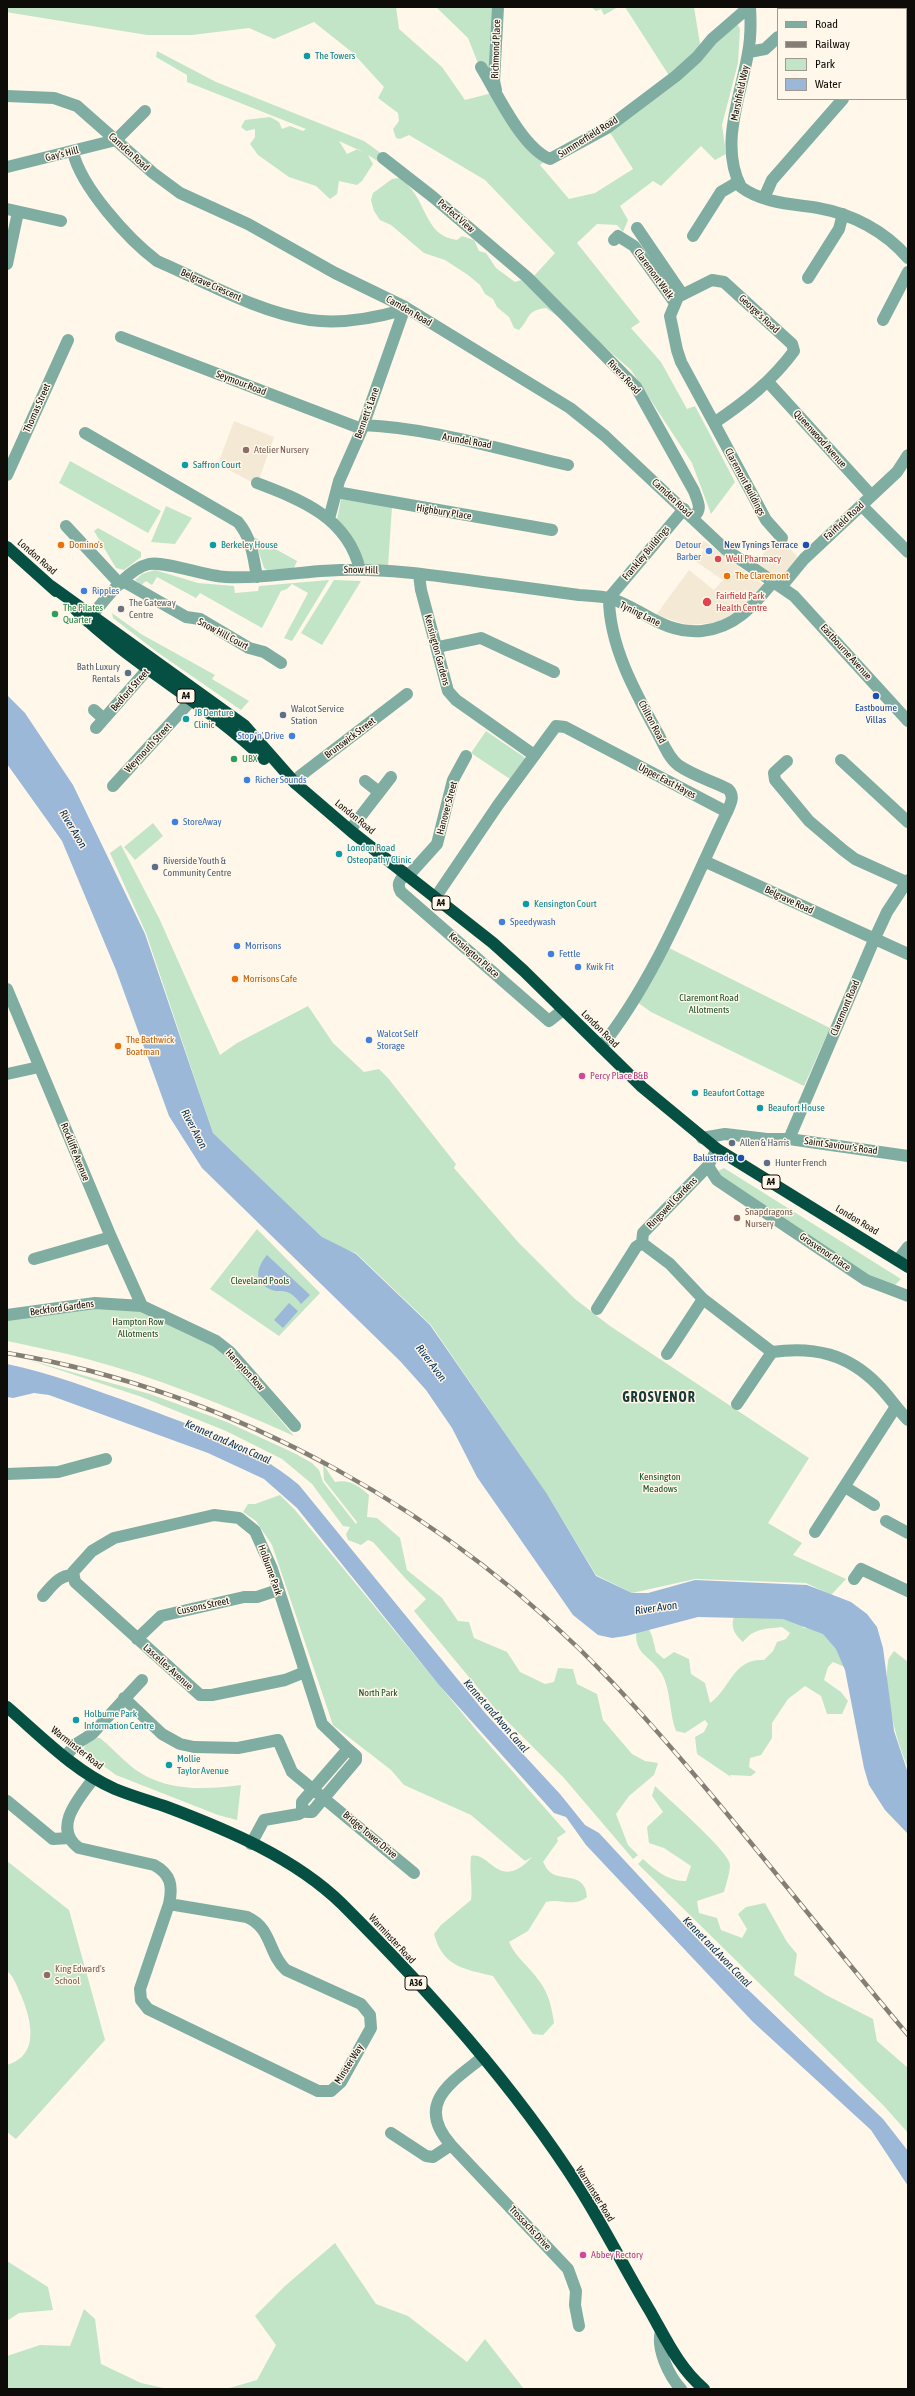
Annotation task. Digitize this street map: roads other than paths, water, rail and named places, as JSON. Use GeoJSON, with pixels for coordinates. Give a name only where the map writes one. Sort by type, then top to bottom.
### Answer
{"type":"FeatureCollection","features":[{"type":"Feature","properties":{"kind":"highway","name":"London Road"},"geometry":{"type":"LineString","coordinates":[[7,547],[51,586],[90,617],[151,665],[196,697],[278,772],[295,783],[350,830],[493,942],[642,1087],[702,1138],[717,1149],[903,1264]]}},
{"type":"Feature","properties":{"kind":"highway","name":"Warminster Road"},"geometry":{"type":"LineString","coordinates":[[7,1707],[65,1757],[94,1778],[115,1789],[224,1830],[296,1869],[340,1902],[484,2057],[579,2188],[678,2361],[693,2380],[704,2389]]}},
{"type":"Feature","properties":{"kind":"street","name":"Richmond Place"},"geometry":{"type":"LineString","coordinates":[[496,91],[494,81],[498,7]]}},
{"type":"Feature","properties":{"kind":"street","name":"Summerfield Road"},"geometry":{"type":"LineString","coordinates":[[481,67],[524,136],[543,156],[550,159],[607,128],[698,57],[712,39],[749,7]]}},
{"type":"Feature","properties":{"kind":"street","name":"Marshfield Way"},"geometry":{"type":"LineString","coordinates":[[738,182],[732,137],[734,117],[748,52],[751,27],[749,7]]}},
{"type":"Feature","properties":{"kind":"street","name":"Marshfield Way"},"geometry":{"type":"LineString","coordinates":[[748,52],[765,49],[777,38]]}},
{"type":"Feature","properties":{"kind":"street","name":"Camden Road"},"geometry":{"type":"LineString","coordinates":[[7,96],[54,98],[68,101],[94,120],[153,173],[180,193],[248,224],[404,309],[570,408],[605,436],[684,508],[725,549],[777,585]]}},
{"type":"Feature","properties":{"kind":"street"},"geometry":{"type":"LineString","coordinates":[[764,198],[772,180],[842,100]]}},
{"type":"Feature","properties":{"kind":"street"},"geometry":{"type":"LineString","coordinates":[[116,140],[145,111]]}},
{"type":"Feature","properties":{"kind":"street","name":"Gay's Hill"},"geometry":{"type":"LineString","coordinates":[[7,167],[73,152],[116,140]]}},
{"type":"Feature","properties":{"kind":"street","name":"Belgrave Crescent"},"geometry":{"type":"LineString","coordinates":[[73,152],[80,173],[98,198],[138,245],[157,261],[258,306],[310,320],[351,320],[404,309]]}},
{"type":"Feature","properties":{"kind":"street","name":"Perfect View"},"geometry":{"type":"LineString","coordinates":[[383,158],[433,197],[527,277]]}},
{"type":"Feature","properties":{"kind":"street"},"geometry":{"type":"LineString","coordinates":[[693,236],[721,192],[738,182],[745,190],[764,198],[843,214],[883,235],[908,258]]}},
{"type":"Feature","properties":{"kind":"street"},"geometry":{"type":"LineString","coordinates":[[7,264],[12,210],[61,221]]}},
{"type":"Feature","properties":{"kind":"street"},"geometry":{"type":"LineString","coordinates":[[813,277],[839,229],[843,214]]}},
{"type":"Feature","properties":{"kind":"street","name":"Claremont Walk"},"geometry":{"type":"LineString","coordinates":[[637,228],[647,239],[678,298]]}},
{"type":"Feature","properties":{"kind":"street","name":"Claremont Walk"},"geometry":{"type":"LineString","coordinates":[[614,240],[618,236],[634,246],[678,298]]}},
{"type":"Feature","properties":{"kind":"street"},"geometry":{"type":"LineString","coordinates":[[883,320],[908,272]]}},
{"type":"Feature","properties":{"kind":"street","name":"Rivers Road"},"geometry":{"type":"LineString","coordinates":[[527,277],[639,392],[694,491],[700,508],[699,513],[693,517]]}},
{"type":"Feature","properties":{"kind":"street","name":"George's Road"},"geometry":{"type":"LineString","coordinates":[[678,298],[712,280],[724,282],[792,344],[794,351],[791,356],[768,382]]}},
{"type":"Feature","properties":{"kind":"street","name":"Claremont Buildings"},"geometry":{"type":"LineString","coordinates":[[678,298],[670,316],[681,362],[766,520],[782,538]]}},
{"type":"Feature","properties":{"kind":"street","name":"Bennett's Lane"},"geometry":{"type":"LineString","coordinates":[[329,519],[336,492],[362,427],[404,309]]}},
{"type":"Feature","properties":{"kind":"street","name":"Seymour Road"},"geometry":{"type":"LineString","coordinates":[[121,337],[362,427]]}},
{"type":"Feature","properties":{"kind":"street","name":"Thomas Street"},"geometry":{"type":"LineString","coordinates":[[7,475],[68,340]]}},
{"type":"Feature","properties":{"kind":"street"},"geometry":{"type":"LineString","coordinates":[[714,423],[746,401],[768,382]]}},
{"type":"Feature","properties":{"kind":"street","name":"Queenwood Avenue"},"geometry":{"type":"LineString","coordinates":[[768,382],[871,495]]}},
{"type":"Feature","properties":{"kind":"street","name":"Arundel Road"},"geometry":{"type":"LineString","coordinates":[[362,427],[382,426],[490,445],[568,465]]}},
{"type":"Feature","properties":{"kind":"street"},"geometry":{"type":"LineString","coordinates":[[85,433],[238,522],[246,532],[252,545],[257,577]]}},
{"type":"Feature","properties":{"kind":"street","name":"Fairfield Road"},"geometry":{"type":"LineString","coordinates":[[777,585],[897,472],[908,455]]}},
{"type":"Feature","properties":{"kind":"street"},"geometry":{"type":"LineString","coordinates":[[257,483],[292,496],[329,519],[345,534],[358,558],[360,570]]}},
{"type":"Feature","properties":{"kind":"street","name":"Highbury Place"},"geometry":{"type":"LineString","coordinates":[[336,492],[552,530]]}},
{"type":"Feature","properties":{"kind":"street"},"geometry":{"type":"LineString","coordinates":[[862,506],[908,552]]}},
{"type":"Feature","properties":{"kind":"street","name":"Frankley Buildings"},"geometry":{"type":"LineString","coordinates":[[609,598],[684,508]]}},
{"type":"Feature","properties":{"kind":"street"},"geometry":{"type":"LineString","coordinates":[[66,526],[122,582]]}},
{"type":"Feature","properties":{"kind":"street","name":"Snow Hill"},"geometry":{"type":"LineString","coordinates":[[90,617],[122,582],[139,568],[158,564],[197,573],[225,577],[257,577],[360,570],[419,575],[609,598]]}},
{"type":"Feature","properties":{"kind":"street","name":"Kensington Gardens"},"geometry":{"type":"LineString","coordinates":[[419,575],[421,590],[438,647],[448,691],[456,700],[534,754]]}},
{"type":"Feature","properties":{"kind":"street","name":"Snow Hill Court"},"geometry":{"type":"LineString","coordinates":[[122,582],[186,618],[200,619],[249,648],[264,652],[281,663]]}},
{"type":"Feature","properties":{"kind":"street","name":"Tyning Lane"},"geometry":{"type":"LineString","coordinates":[[609,598],[654,622],[685,631],[701,631],[718,628],[735,621],[751,609],[777,585]]}},
{"type":"Feature","properties":{"kind":"street","name":"Eastbourne Avenue"},"geometry":{"type":"LineString","coordinates":[[777,585],[804,605],[908,722]]}},
{"type":"Feature","properties":{"kind":"street","name":"Chilton Road"},"geometry":{"type":"LineString","coordinates":[[609,598],[610,621],[622,658],[643,706],[666,749],[678,764],[728,789],[732,793],[732,799],[727,812]]}},
{"type":"Feature","properties":{"kind":"street"},"geometry":{"type":"LineString","coordinates":[[438,647],[481,638],[554,672]]}},
{"type":"Feature","properties":{"kind":"street","name":"Bedford Street"},"geometry":{"type":"LineString","coordinates":[[94,710],[100,723],[151,665]]}},
{"type":"Feature","properties":{"kind":"street","name":"Brunswick Street"},"geometry":{"type":"LineString","coordinates":[[295,783],[300,776],[407,694]]}},
{"type":"Feature","properties":{"kind":"street","name":"Weymouth Street"},"geometry":{"type":"LineString","coordinates":[[113,786],[196,697]]}},
{"type":"Feature","properties":{"kind":"street","name":"Upper East Hayes"},"geometry":{"type":"LineString","coordinates":[[435,898],[534,754],[552,730],[561,725],[727,812]]}},
{"type":"Feature","properties":{"kind":"street","name":"Hanover Street"},"geometry":{"type":"LineString","coordinates":[[407,874],[437,844],[454,780],[466,756]]}},
{"type":"Feature","properties":{"kind":"street"},"geometry":{"type":"LineString","coordinates":[[787,760],[774,773],[775,780],[809,820],[855,859],[907,881]]}},
{"type":"Feature","properties":{"kind":"street"},"geometry":{"type":"LineString","coordinates":[[841,760],[908,822]]}},
{"type":"Feature","properties":{"kind":"street"},"geometry":{"type":"LineString","coordinates":[[350,830],[391,777]]}},
{"type":"Feature","properties":{"kind":"street"},"geometry":{"type":"LineString","coordinates":[[365,781],[379,792]]}},
{"type":"Feature","properties":{"kind":"street"},"geometry":{"type":"LineString","coordinates":[[600,1047],[617,1026],[667,940],[727,812]]}},
{"type":"Feature","properties":{"kind":"street","name":"Belgrave Road"},"geometry":{"type":"LineString","coordinates":[[704,861],[874,940],[908,954]]}},
{"type":"Feature","properties":{"kind":"street","name":"Kensington Place"},"geometry":{"type":"LineString","coordinates":[[407,874],[399,882],[398,887],[401,892],[549,1022],[563,1010]]}},
{"type":"Feature","properties":{"kind":"street","name":"Claremont Road"},"geometry":{"type":"LineString","coordinates":[[789,1139],[874,940],[887,912],[907,881]]}},
{"type":"Feature","properties":{"kind":"street","name":"Rockliffe Avenue"},"geometry":{"type":"LineString","coordinates":[[7,989],[111,1237],[142,1306]]}},
{"type":"Feature","properties":{"kind":"street"},"geometry":{"type":"LineString","coordinates":[[7,1074],[39,1066]]}},
{"type":"Feature","properties":{"kind":"street","name":"Saint Saviour's Road"},"geometry":{"type":"LineString","coordinates":[[702,1138],[725,1134],[767,1139],[789,1139],[908,1156]]}},
{"type":"Feature","properties":{"kind":"street"},"geometry":{"type":"LineString","coordinates":[[708,1166],[717,1149]]}},
{"type":"Feature","properties":{"kind":"street","name":"Ringswell Gardens"},"geometry":{"type":"LineString","coordinates":[[597,1303],[636,1247],[642,1243],[643,1233],[708,1166]]}},
{"type":"Feature","properties":{"kind":"street","name":"Grosvenor Place"},"geometry":{"type":"LineString","coordinates":[[708,1166],[716,1180],[866,1280],[908,1296]]}},
{"type":"Feature","properties":{"kind":"street"},"geometry":{"type":"LineString","coordinates":[[34,1259],[111,1237]]}},
{"type":"Feature","properties":{"kind":"street"},"geometry":{"type":"LineString","coordinates":[[642,1243],[670,1264],[703,1299],[772,1352],[797,1348],[810,1349],[833,1356],[856,1367],[878,1385],[895,1408],[908,1420]]}},
{"type":"Feature","properties":{"kind":"street"},"geometry":{"type":"LineString","coordinates":[[903,1264],[908,1246]]}},
{"type":"Feature","properties":{"kind":"street"},"geometry":{"type":"LineString","coordinates":[[667,1354],[703,1299]]}},
{"type":"Feature","properties":{"kind":"street","name":"Beckford Gardens"},"geometry":{"type":"LineString","coordinates":[[7,1315],[95,1303],[142,1306]]}},
{"type":"Feature","properties":{"kind":"street","name":"Hampton Row"},"geometry":{"type":"LineString","coordinates":[[142,1306],[216,1341],[230,1352],[295,1426]]}},
{"type":"Feature","properties":{"kind":"street"},"geometry":{"type":"LineString","coordinates":[[737,1404],[772,1352]]}},
{"type":"Feature","properties":{"kind":"street"},"geometry":{"type":"LineString","coordinates":[[822,1528],[845,1486],[895,1408]]}},
{"type":"Feature","properties":{"kind":"street"},"geometry":{"type":"LineString","coordinates":[[7,1474],[58,1472],[106,1459]]}},
{"type":"Feature","properties":{"kind":"street"},"geometry":{"type":"LineString","coordinates":[[845,1486],[874,1505]]}},
{"type":"Feature","properties":{"kind":"street","name":"Holburne Park"},"geometry":{"type":"LineString","coordinates":[[74,1578],[74,1570],[92,1551],[114,1538],[203,1517],[228,1515],[239,1518],[255,1531],[265,1551],[325,1728],[348,1749]]}},
{"type":"Feature","properties":{"kind":"street"},"geometry":{"type":"LineString","coordinates":[[886,1521],[908,1533]]}},
{"type":"Feature","properties":{"kind":"street"},"geometry":{"type":"LineString","coordinates":[[854,1579],[861,1569],[908,1591]]}},
{"type":"Feature","properties":{"kind":"street"},"geometry":{"type":"LineString","coordinates":[[43,1596],[60,1578],[66,1575],[74,1578]]}},
{"type":"Feature","properties":{"kind":"street","name":"Lascelles Avenue"},"geometry":{"type":"LineString","coordinates":[[74,1578],[137,1639],[200,1695],[212,1695],[285,1680],[305,1672]]}},
{"type":"Feature","properties":{"kind":"street","name":"Cussons Street"},"geometry":{"type":"LineString","coordinates":[[137,1639],[162,1616],[244,1597],[257,1597],[278,1590]]}},
{"type":"Feature","properties":{"kind":"street"},"geometry":{"type":"LineString","coordinates":[[65,1757],[76,1744],[92,1734],[142,1680]]}},
{"type":"Feature","properties":{"kind":"street"},"geometry":{"type":"LineString","coordinates":[[124,1698],[162,1734],[180,1744],[194,1748],[238,1748],[278,1740],[289,1768],[324,1797]]}},
{"type":"Feature","properties":{"kind":"street"},"geometry":{"type":"LineString","coordinates":[[348,1749],[356,1756],[356,1760],[312,1812],[305,1810],[301,1806],[302,1802],[314,1790],[348,1749]]}},
{"type":"Feature","properties":{"kind":"street"},"geometry":{"type":"LineString","coordinates":[[7,1801],[53,1839],[70,1838],[69,1815],[94,1778]]}},
{"type":"Feature","properties":{"kind":"street","name":"Bridge Tower Drive"},"geometry":{"type":"LineString","coordinates":[[324,1797],[414,1872]]}},
{"type":"Feature","properties":{"kind":"street"},"geometry":{"type":"LineString","coordinates":[[251,1844],[264,1820],[299,1814],[305,1810]]}},
{"type":"Feature","properties":{"kind":"street","name":"Minster Way"},"geometry":{"type":"LineString","coordinates":[[70,1838],[79,1848],[154,1865],[163,1870],[169,1879],[172,1890],[140,1989],[141,2000],[148,2009],[318,2091],[331,2091],[341,2082],[371,2028],[370,2015],[361,2004],[286,1970],[277,1961],[265,1931],[258,1922],[247,1917],[168,1904]]}},
{"type":"Feature","properties":{"kind":"street","name":"Trossachs Drive"},"geometry":{"type":"LineString","coordinates":[[484,2057],[444,2089],[437,2100],[435,2113],[438,2128],[450,2145],[568,2269],[576,2290],[575,2305],[579,2326]]}},
{"type":"Feature","properties":{"kind":"street"},"geometry":{"type":"LineString","coordinates":[[391,2133],[426,2156],[434,2157],[450,2145]]}},
{"type":"Feature","properties":{"kind":"street"},"geometry":{"type":"LineString","coordinates":[[661,2331],[659,2338],[669,2372],[681,2389]]}},
{"type":"Feature","properties":{"kind":"water","name":"River Avon"},"geometry":{"type":"Polygon","coordinates":[[[7,695],[25,713],[73,785],[145,934],[213,1133],[322,1237],[356,1254],[430,1325],[547,1494],[596,1576],[632,1593],[648,1593],[695,1580],[807,1585],[851,1602],[867,1614],[877,1627],[883,1648],[894,1731],[908,1773],[908,1834],[885,1810],[869,1785],[864,1768],[845,1670],[836,1649],[823,1634],[783,1619],[698,1617],[626,1636],[612,1638],[598,1635],[573,1615],[477,1477],[452,1428],[426,1390],[400,1361],[202,1168],[169,1116],[116,970],[62,841],[7,764],[7,695]]]}},
{"type":"Feature","properties":{"kind":"water","name":"Cleveland Pools"},"geometry":{"type":"Polygon","coordinates":[[[267,1255],[310,1295],[301,1304],[289,1293],[272,1290],[261,1283],[258,1274],[259,1269],[267,1255]]]}},
{"type":"Feature","properties":{"kind":"water"},"geometry":{"type":"Polygon","coordinates":[[[289,1303],[298,1311],[283,1328],[274,1320],[289,1303]]]}},
{"type":"Feature","properties":{"kind":"water","name":"Kennet and Avon Canal"},"geometry":{"type":"Polygon","coordinates":[[[7,1364],[40,1372],[71,1382],[199,1428],[261,1458],[299,1485],[486,1714],[560,1794],[585,1825],[599,1833],[715,1958],[883,2119],[908,2151],[908,2186],[871,2130],[753,2022],[586,1845],[566,1817],[554,1813],[439,1685],[297,1508],[264,1479],[208,1453],[49,1395],[34,1393],[13,1398],[7,1397],[7,1364]]]}},
{"type":"Feature","properties":{"kind":"railway"},"geometry":{"type":"LineString","coordinates":[[7,1353],[92,1371],[176,1397],[257,1430],[336,1469],[411,1514],[483,1565],[550,1621],[612,1682],[651,1725],[726,1812],[908,2035]]}},
{"type":"Feature","properties":{"kind":"place","name":"The Towers"},"geometry":{"type":"Point","coordinates":[307,56]}},
{"type":"Feature","properties":{"kind":"place","name":"Atelier Nursery"},"geometry":{"type":"Point","coordinates":[246,450]}},
{"type":"Feature","properties":{"kind":"place","name":"Saffron Court"},"geometry":{"type":"Point","coordinates":[185,465]}},
{"type":"Feature","properties":{"kind":"place","name":"Domino's"},"geometry":{"type":"Point","coordinates":[61,545]}},
{"type":"Feature","properties":{"kind":"place","name":"Berkeley House"},"geometry":{"type":"Point","coordinates":[213,545]}},
{"type":"Feature","properties":{"kind":"place","name":"New Tynings Terrace"},"geometry":{"type":"Point","coordinates":[806,545]}},
{"type":"Feature","properties":{"kind":"place","name":"Detour Barber"},"geometry":{"type":"Point","coordinates":[709,551]}},
{"type":"Feature","properties":{"kind":"place","name":"Well Pharmacy"},"geometry":{"type":"Point","coordinates":[718,559]}},
{"type":"Feature","properties":{"kind":"place","name":"The Claremont"},"geometry":{"type":"Point","coordinates":[727,576]}},
{"type":"Feature","properties":{"kind":"place","name":"Ripples"},"geometry":{"type":"Point","coordinates":[84,591]}},
{"type":"Feature","properties":{"kind":"place","name":"Fairfield Park Health Centre"},"geometry":{"type":"Point","coordinates":[707,602]}},
{"type":"Feature","properties":{"kind":"place","name":"The Gateway Centre"},"geometry":{"type":"Point","coordinates":[121,609]}},
{"type":"Feature","properties":{"kind":"place","name":"The Pilates Quarter"},"geometry":{"type":"Point","coordinates":[55,614]}},
{"type":"Feature","properties":{"kind":"place","name":"Bath Luxury Rentals"},"geometry":{"type":"Point","coordinates":[128,673]}},
{"type":"Feature","properties":{"kind":"place","name":"Eastbourne Villas"},"geometry":{"type":"Point","coordinates":[876,696]}},
{"type":"Feature","properties":{"kind":"place","name":"Walcot Service Station"},"geometry":{"type":"Point","coordinates":[283,715]}},
{"type":"Feature","properties":{"kind":"place","name":"JB Denture Clinic"},"geometry":{"type":"Point","coordinates":[186,719]}},
{"type":"Feature","properties":{"kind":"place","name":"Stop 'n' Drive"},"geometry":{"type":"Point","coordinates":[292,736]}},
{"type":"Feature","properties":{"kind":"place","name":"UBX"},"geometry":{"type":"Point","coordinates":[234,759]}},
{"type":"Feature","properties":{"kind":"place","name":"Richer Sounds"},"geometry":{"type":"Point","coordinates":[247,780]}},
{"type":"Feature","properties":{"kind":"place","name":"StoreAway"},"geometry":{"type":"Point","coordinates":[175,822]}},
{"type":"Feature","properties":{"kind":"place","name":"London Road Osteopathy Clinic"},"geometry":{"type":"Point","coordinates":[339,854]}},
{"type":"Feature","properties":{"kind":"place","name":"Riverside Youth & Community Centre"},"geometry":{"type":"Point","coordinates":[155,867]}},
{"type":"Feature","properties":{"kind":"place","name":"Kensington Court"},"geometry":{"type":"Point","coordinates":[526,904]}},
{"type":"Feature","properties":{"kind":"place","name":"Speedywash"},"geometry":{"type":"Point","coordinates":[502,922]}},
{"type":"Feature","properties":{"kind":"place","name":"Morrisons"},"geometry":{"type":"Point","coordinates":[237,946]}},
{"type":"Feature","properties":{"kind":"place","name":"Fettle"},"geometry":{"type":"Point","coordinates":[551,954]}},
{"type":"Feature","properties":{"kind":"place","name":"Kwik Fit"},"geometry":{"type":"Point","coordinates":[578,967]}},
{"type":"Feature","properties":{"kind":"place","name":"Morrisons Cafe"},"geometry":{"type":"Point","coordinates":[235,979]}},
{"type":"Feature","properties":{"kind":"place","name":"Walcot Self Storage"},"geometry":{"type":"Point","coordinates":[369,1040]}},
{"type":"Feature","properties":{"kind":"place","name":"The Bathwick Boatman"},"geometry":{"type":"Point","coordinates":[118,1046]}},
{"type":"Feature","properties":{"kind":"place","name":"Percy Place B&B"},"geometry":{"type":"Point","coordinates":[582,1076]}},
{"type":"Feature","properties":{"kind":"place","name":"Beaufort Cottage"},"geometry":{"type":"Point","coordinates":[695,1093]}},
{"type":"Feature","properties":{"kind":"place","name":"Beaufort House"},"geometry":{"type":"Point","coordinates":[760,1108]}},
{"type":"Feature","properties":{"kind":"place","name":"Allen & Harris"},"geometry":{"type":"Point","coordinates":[732,1143]}},
{"type":"Feature","properties":{"kind":"place","name":"Balustrade"},"geometry":{"type":"Point","coordinates":[741,1158]}},
{"type":"Feature","properties":{"kind":"place","name":"Hunter French"},"geometry":{"type":"Point","coordinates":[767,1163]}},
{"type":"Feature","properties":{"kind":"place","name":"Snapdragons Nursery"},"geometry":{"type":"Point","coordinates":[737,1218]}},
{"type":"Feature","properties":{"kind":"place","name":"Holburne Park Information Centre"},"geometry":{"type":"Point","coordinates":[76,1720]}},
{"type":"Feature","properties":{"kind":"place","name":"Mollie Taylor Avenue"},"geometry":{"type":"Point","coordinates":[169,1765]}},
{"type":"Feature","properties":{"kind":"place","name":"King Edward's School"},"geometry":{"type":"Point","coordinates":[47,1975]}},
{"type":"Feature","properties":{"kind":"place","name":"Abbey Rectory"},"geometry":{"type":"Point","coordinates":[583,2255]}},
{"type":"Feature","properties":{"kind":"district","name":"GROSVENOR"},"geometry":{"type":"Point","coordinates":[659,1398]}},
{"type":"Feature","properties":{"kind":"park label","name":"Claremont Road Allotments"},"geometry":{"type":"Point","coordinates":[709,1004]}},
{"type":"Feature","properties":{"kind":"park label","name":"Hampton Row Allotments"},"geometry":{"type":"Point","coordinates":[138,1328]}},
{"type":"Feature","properties":{"kind":"park label","name":"Kensington Meadows"},"geometry":{"type":"Point","coordinates":[660,1482]}},
{"type":"Feature","properties":{"kind":"park label","name":"North Park"},"geometry":{"type":"Point","coordinates":[378,1693]}}]}
